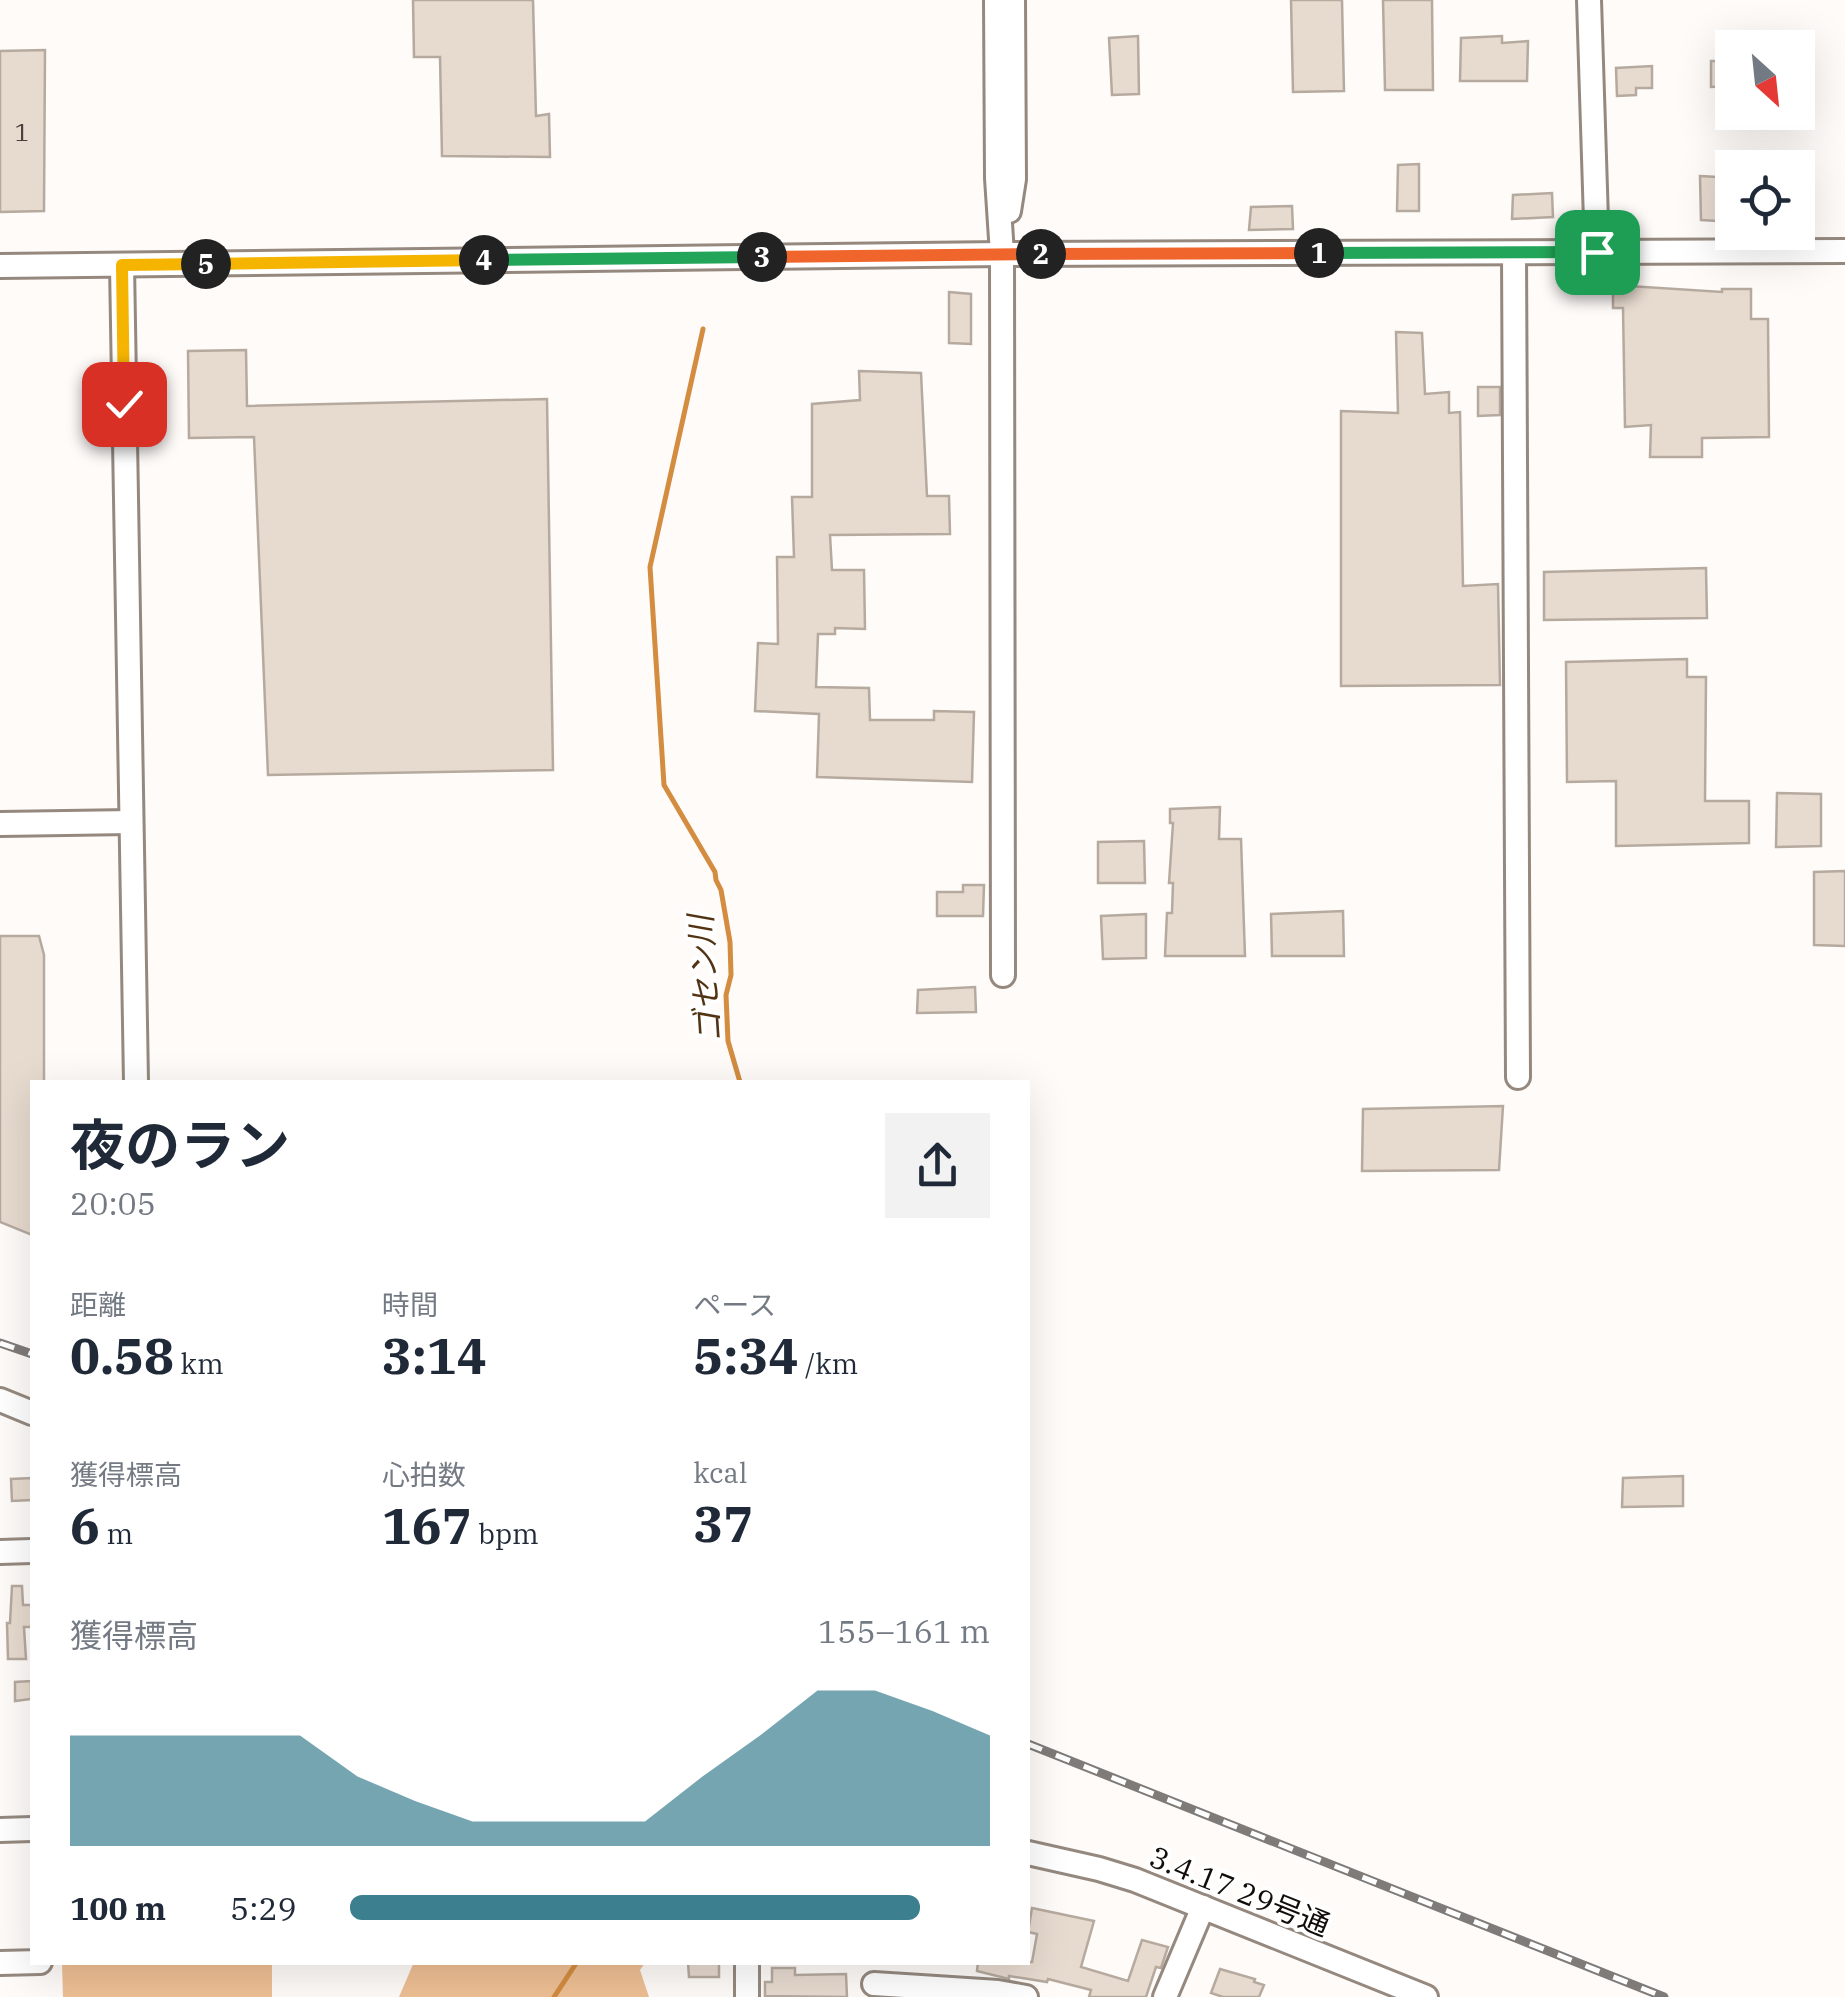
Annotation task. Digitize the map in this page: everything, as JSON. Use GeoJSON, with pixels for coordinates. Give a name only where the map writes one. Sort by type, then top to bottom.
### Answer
{"type":"FeatureCollection","features":[{"type":"Feature","properties":{"kind":"street"},"geometry":{"type":"LineString","coordinates":[[996,0],[997,178],[1002,254],[1003,974]]}},
{"type":"Feature","properties":{"kind":"street"},"geometry":{"type":"LineString","coordinates":[[1002,254],[1014,179],[1013,0]]}},
{"type":"Feature","properties":{"kind":"street"},"geometry":{"type":"LineString","coordinates":[[1589,0],[1597,252]]}},
{"type":"Feature","properties":{"kind":"street"},"geometry":{"type":"LineString","coordinates":[[0,266],[1002,254],[1845,251]]}},
{"type":"Feature","properties":{"kind":"street"},"geometry":{"type":"LineString","coordinates":[[1514,253],[1518,1076]]}},
{"type":"Feature","properties":{"kind":"street"},"geometry":{"type":"LineString","coordinates":[[122,265],[136,1080]]}},
{"type":"Feature","properties":{"kind":"street"},"geometry":{"type":"LineString","coordinates":[[0,824],[131,822]]}},
{"type":"Feature","properties":{"kind":"street"},"geometry":{"type":"LineString","coordinates":[[0,1400],[30,1412]]}},
{"type":"Feature","properties":{"kind":"street"},"geometry":{"type":"LineString","coordinates":[[0,1552],[30,1551]]}},
{"type":"Feature","properties":{"kind":"street"},"geometry":{"type":"LineString","coordinates":[[0,1830],[30,1830]]}},
{"type":"Feature","properties":{"kind":"street","name":"3.4.17 29号通"},"geometry":{"type":"LineString","coordinates":[[1030,1853],[1135,1880],[1426,1997]]}},
{"type":"Feature","properties":{"kind":"street"},"geometry":{"type":"LineString","coordinates":[[1165,1997],[1203,1908]]}},
{"type":"Feature","properties":{"kind":"street"},"geometry":{"type":"LineString","coordinates":[[0,1963],[30,1962]]}},
{"type":"Feature","properties":{"kind":"street"},"geometry":{"type":"LineString","coordinates":[[747,1965],[747,1997]]}},
{"type":"Feature","properties":{"kind":"street"},"geometry":{"type":"LineString","coordinates":[[874,1981],[1011,1996]]}},
{"type":"Feature","properties":{"kind":"shaded area"},"geometry":{"type":"Polygon","coordinates":[[[62,1965],[272,1965],[272,1997],[63,1997],[62,1965]]]}},
{"type":"Feature","properties":{"kind":"shaded area"},"geometry":{"type":"Polygon","coordinates":[[[413,1965],[644,1965],[640,1970],[649,1997],[399,1997],[413,1965]]]}},
{"type":"Feature","properties":{"kind":"building"},"geometry":{"type":"Polygon","coordinates":[[[413,0],[533,0],[536,116],[549,114],[550,157],[442,156],[440,57],[414,57],[413,0]]]}},
{"type":"Feature","properties":{"kind":"building"},"geometry":{"type":"Polygon","coordinates":[[[1291,0],[1342,0],[1344,91],[1293,92],[1291,0]]]}},
{"type":"Feature","properties":{"kind":"building"},"geometry":{"type":"Polygon","coordinates":[[[1383,0],[1432,0],[1433,90],[1385,90],[1383,0]]]}},
{"type":"Feature","properties":{"kind":"building"},"geometry":{"type":"Polygon","coordinates":[[[1138,36],[1139,94],[1112,95],[1109,38],[1138,36]]]}},
{"type":"Feature","properties":{"kind":"building"},"geometry":{"type":"Polygon","coordinates":[[[1502,36],[1502,43],[1528,41],[1527,81],[1460,81],[1461,38],[1502,36]]]}},
{"type":"Feature","properties":{"kind":"building"},"geometry":{"type":"Polygon","coordinates":[[[45,50],[44,211],[0,212],[0,51],[45,50]]]}},
{"type":"Feature","properties":{"kind":"building"},"geometry":{"type":"Polygon","coordinates":[[[1711,61],[1715,61],[1715,87],[1711,87],[1711,61]]]}},
{"type":"Feature","properties":{"kind":"building"},"geometry":{"type":"Polygon","coordinates":[[[1652,66],[1652,88],[1636,88],[1636,95],[1617,96],[1616,68],[1652,66]]]}},
{"type":"Feature","properties":{"kind":"building"},"geometry":{"type":"Polygon","coordinates":[[[1419,164],[1419,211],[1397,211],[1398,165],[1419,164]]]}},
{"type":"Feature","properties":{"kind":"building"},"geometry":{"type":"Polygon","coordinates":[[[1700,176],[1715,177],[1715,221],[1701,220],[1700,176]]]}},
{"type":"Feature","properties":{"kind":"building"},"geometry":{"type":"Polygon","coordinates":[[[1552,193],[1553,217],[1512,219],[1513,195],[1552,193]]]}},
{"type":"Feature","properties":{"kind":"building"},"geometry":{"type":"Polygon","coordinates":[[[1292,206],[1293,229],[1249,230],[1251,207],[1292,206]]]}},
{"type":"Feature","properties":{"kind":"building"},"geometry":{"type":"Polygon","coordinates":[[[1613,285],[1722,292],[1751,289],[1751,319],[1768,319],[1769,437],[1702,438],[1702,457],[1650,457],[1651,425],[1625,427],[1623,308],[1613,308],[1613,285]]]}},
{"type":"Feature","properties":{"kind":"building"},"geometry":{"type":"Polygon","coordinates":[[[949,292],[971,294],[971,344],[949,343],[949,292]]]}},
{"type":"Feature","properties":{"kind":"building"},"geometry":{"type":"Polygon","coordinates":[[[1396,332],[1422,333],[1425,394],[1449,392],[1449,413],[1460,412],[1463,586],[1498,584],[1500,685],[1341,686],[1341,411],[1398,413],[1396,332]]]}},
{"type":"Feature","properties":{"kind":"building"},"geometry":{"type":"Polygon","coordinates":[[[246,350],[247,406],[547,399],[553,770],[268,775],[254,437],[189,438],[188,351],[246,350]]]}},
{"type":"Feature","properties":{"kind":"building"},"geometry":{"type":"Polygon","coordinates":[[[859,371],[921,373],[927,496],[949,496],[950,534],[830,535],[832,570],[864,570],[865,629],[835,628],[835,634],[818,634],[816,687],[869,688],[870,720],[934,720],[934,711],[974,712],[972,782],[817,777],[819,714],[755,711],[758,643],[778,644],[777,557],[794,557],[792,497],[812,497],[812,404],[860,400],[859,371]]]}},
{"type":"Feature","properties":{"kind":"building"},"geometry":{"type":"Polygon","coordinates":[[[1478,387],[1500,387],[1500,415],[1478,416],[1478,387]]]}},
{"type":"Feature","properties":{"kind":"building"},"geometry":{"type":"Polygon","coordinates":[[[1706,568],[1707,618],[1544,620],[1544,572],[1706,568]]]}},
{"type":"Feature","properties":{"kind":"building"},"geometry":{"type":"Polygon","coordinates":[[[1687,659],[1687,677],[1706,677],[1705,801],[1749,801],[1749,843],[1616,846],[1616,781],[1567,782],[1566,662],[1687,659]]]}},
{"type":"Feature","properties":{"kind":"building"},"geometry":{"type":"Polygon","coordinates":[[[1777,793],[1821,794],[1821,846],[1776,847],[1777,793]]]}},
{"type":"Feature","properties":{"kind":"building"},"geometry":{"type":"Polygon","coordinates":[[[1220,807],[1219,839],[1241,839],[1245,956],[1165,956],[1167,913],[1172,913],[1170,809],[1220,807]]]}},
{"type":"Feature","properties":{"kind":"building"},"geometry":{"type":"Polygon","coordinates":[[[1144,841],[1145,883],[1098,883],[1098,842],[1144,841]]]}},
{"type":"Feature","properties":{"kind":"building"},"geometry":{"type":"Polygon","coordinates":[[[1845,871],[1845,946],[1814,945],[1814,872],[1845,871]]]}},
{"type":"Feature","properties":{"kind":"building"},"geometry":{"type":"Polygon","coordinates":[[[963,885],[984,885],[983,916],[937,916],[937,892],[963,892],[963,885]]]}},
{"type":"Feature","properties":{"kind":"building"},"geometry":{"type":"Polygon","coordinates":[[[1343,911],[1344,956],[1272,956],[1271,914],[1343,911]]]}},
{"type":"Feature","properties":{"kind":"building"},"geometry":{"type":"Polygon","coordinates":[[[1146,914],[1146,958],[1103,959],[1101,916],[1146,914]]]}},
{"type":"Feature","properties":{"kind":"building"},"geometry":{"type":"Polygon","coordinates":[[[0,936],[39,936],[44,955],[44,1080],[30,1080],[30,1234],[0,1222],[0,936]]]}},
{"type":"Feature","properties":{"kind":"building"},"geometry":{"type":"Polygon","coordinates":[[[975,987],[976,1012],[917,1013],[918,990],[975,987]]]}},
{"type":"Feature","properties":{"kind":"building"},"geometry":{"type":"Polygon","coordinates":[[[1503,1106],[1499,1170],[1362,1171],[1363,1109],[1503,1106]]]}},
{"type":"Feature","properties":{"kind":"building"},"geometry":{"type":"Polygon","coordinates":[[[1683,1476],[1683,1506],[1622,1507],[1623,1478],[1683,1476]]]}},
{"type":"Feature","properties":{"kind":"building"},"geometry":{"type":"Polygon","coordinates":[[[30,1478],[30,1500],[12,1501],[11,1479],[30,1478]]]}},
{"type":"Feature","properties":{"kind":"building"},"geometry":{"type":"Polygon","coordinates":[[[12,1586],[22,1586],[23,1605],[30,1605],[30,1627],[24,1627],[26,1659],[8,1659],[12,1586]]]}},
{"type":"Feature","properties":{"kind":"building"},"geometry":{"type":"Polygon","coordinates":[[[30,1681],[30,1699],[15,1701],[15,1682],[30,1681]]]}},
{"type":"Feature","properties":{"kind":"building"},"geometry":{"type":"Polygon","coordinates":[[[1032,1908],[1094,1921],[1081,1967],[1128,1981],[1142,1940],[1168,1947],[1146,1997],[1089,1997],[1091,1990],[1048,1979],[1009,1979],[977,1971],[978,1965],[1030,1965],[1037,1934],[1030,1932],[1032,1908]]]}},
{"type":"Feature","properties":{"kind":"building"},"geometry":{"type":"Polygon","coordinates":[[[688,1965],[719,1965],[719,1977],[689,1977],[688,1965]]]}},
{"type":"Feature","properties":{"kind":"building"},"geometry":{"type":"Polygon","coordinates":[[[772,1968],[795,1968],[795,1975],[846,1974],[847,1997],[765,1996],[765,1982],[772,1982],[772,1968]]]}},
{"type":"Feature","properties":{"kind":"building"},"geometry":{"type":"Polygon","coordinates":[[[1220,1969],[1264,1985],[1259,1997],[1211,1993],[1220,1969]]]}},
{"type":"Feature","properties":{"kind":"waterway"},"geometry":{"type":"LineString","coordinates":[[703,329],[650,567],[664,785],[715,872],[721,890],[730,942],[728,1041],[739,1080]]}},
{"type":"Feature","properties":{"kind":"waterway","name":"ゴセン川"},"geometry":{"type":"LineString","coordinates":[[554,1997],[575,1965]]}},
{"type":"Feature","properties":{"kind":"railway"},"geometry":{"type":"LineString","coordinates":[[0,1343],[30,1353]]}},
{"type":"Feature","properties":{"kind":"railway"},"geometry":{"type":"LineString","coordinates":[[1030,1745],[1664,1997]]}},
{"type":"Feature","properties":{"kind":"route"},"geometry":{"type":"LineString","coordinates":[[124,404],[122,265],[1002,254],[1597,252]]}}]}
